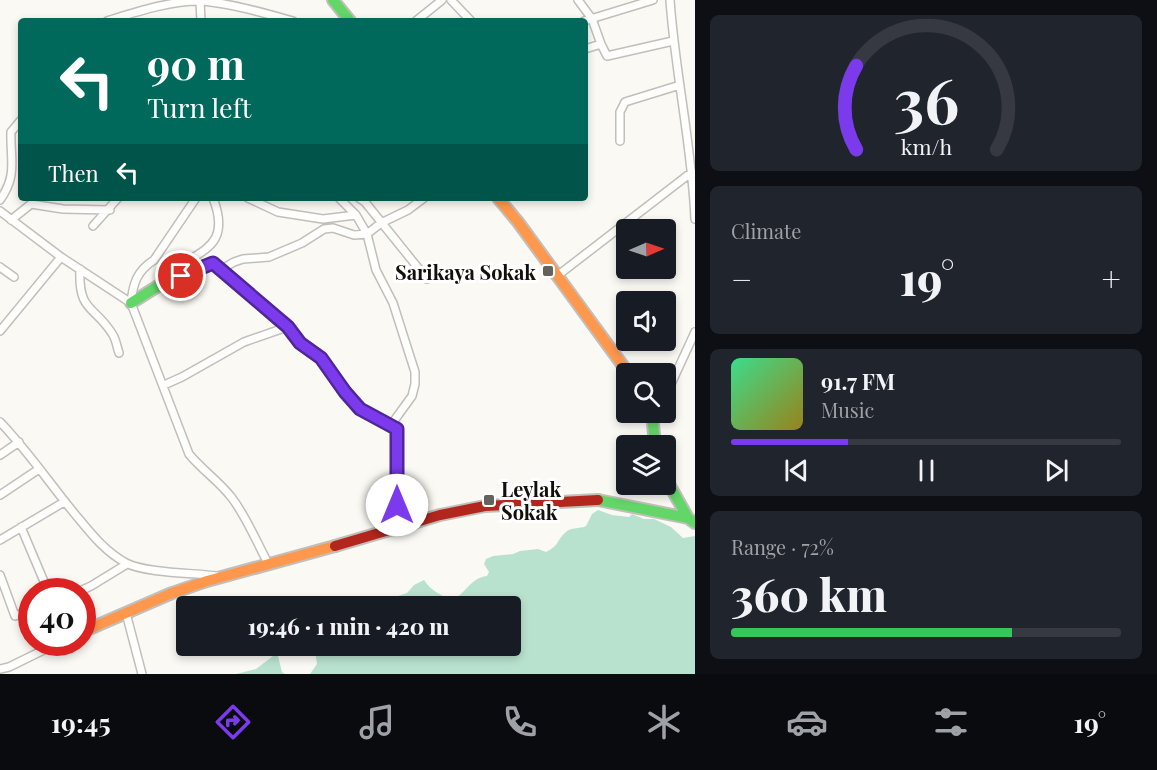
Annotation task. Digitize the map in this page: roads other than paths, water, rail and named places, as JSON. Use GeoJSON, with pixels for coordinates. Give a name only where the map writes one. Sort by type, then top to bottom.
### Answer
{"type":"FeatureCollection","features":[{"type":"Feature","properties":{"kind":"street"},"geometry":{"type":"LineString","coordinates":[[333,0],[348,18]]}},
{"type":"Feature","properties":{"kind":"street"},"geometry":{"type":"LineString","coordinates":[[420,18],[442,0]]}},
{"type":"Feature","properties":{"kind":"street"},"geometry":{"type":"LineString","coordinates":[[451,0],[468,18]]}},
{"type":"Feature","properties":{"kind":"street"},"geometry":{"type":"LineString","coordinates":[[578,0],[587,18]]}},
{"type":"Feature","properties":{"kind":"street"},"geometry":{"type":"LineString","coordinates":[[653,0],[588,20],[607,56],[674,41]]}},
{"type":"Feature","properties":{"kind":"street"},"geometry":{"type":"LineString","coordinates":[[670,0],[692,172],[695,219]]}},
{"type":"Feature","properties":{"kind":"street"},"geometry":{"type":"LineString","coordinates":[[116,18],[154,6],[200,1],[238,6],[267,18]]}},
{"type":"Feature","properties":{"kind":"street"},"geometry":{"type":"LineString","coordinates":[[200,1],[201,18]]}},
{"type":"Feature","properties":{"kind":"street"},"geometry":{"type":"LineString","coordinates":[[588,48],[601,44]]}},
{"type":"Feature","properties":{"kind":"street"},"geometry":{"type":"LineString","coordinates":[[620,141],[620,112],[625,102],[680,86]]}},
{"type":"Feature","properties":{"kind":"street"},"geometry":{"type":"LineString","coordinates":[[0,200],[7,188],[13,163],[11,132],[18,124]]}},
{"type":"Feature","properties":{"kind":"street"},"geometry":{"type":"LineString","coordinates":[[557,276],[692,172]]}},
{"type":"Feature","properties":{"kind":"street"},"geometry":{"type":"LineString","coordinates":[[93,226],[116,201]]}},
{"type":"Feature","properties":{"kind":"street"},"geometry":{"type":"LineString","coordinates":[[194,201],[154,260],[138,274],[133,285],[131,303],[189,454],[233,499],[268,565]]}},
{"type":"Feature","properties":{"kind":"street"},"geometry":{"type":"LineString","coordinates":[[165,283],[170,274],[208,248],[215,237],[219,221],[214,201]]}},
{"type":"Feature","properties":{"kind":"street"},"geometry":{"type":"LineString","coordinates":[[254,201],[278,212],[323,219],[356,215]]}},
{"type":"Feature","properties":{"kind":"street"},"geometry":{"type":"LineString","coordinates":[[342,201],[356,215],[366,234],[376,270],[393,303],[415,372],[412,396],[391,425]]}},
{"type":"Feature","properties":{"kind":"street"},"geometry":{"type":"LineString","coordinates":[[364,201],[427,279]]}},
{"type":"Feature","properties":{"kind":"street"},"geometry":{"type":"LineString","coordinates":[[220,270],[234,262],[269,256],[302,243],[329,228],[354,235],[366,234],[420,201]]}},
{"type":"Feature","properties":{"kind":"street"},"geometry":{"type":"LineString","coordinates":[[500,201],[620,363]]}},
{"type":"Feature","properties":{"kind":"street"},"geometry":{"type":"LineString","coordinates":[[10,220],[31,204],[63,209],[110,210]]}},
{"type":"Feature","properties":{"kind":"street"},"geometry":{"type":"LineString","coordinates":[[0,211],[61,257],[131,303]]}},
{"type":"Feature","properties":{"kind":"street"},"geometry":{"type":"LineString","coordinates":[[0,331],[61,257]]}},
{"type":"Feature","properties":{"kind":"street"},"geometry":{"type":"LineString","coordinates":[[131,303],[165,283],[213,263],[288,327],[300,343],[321,358],[360,409],[397,429],[397,527]]}},
{"type":"Feature","properties":{"kind":"street"},"geometry":{"type":"LineString","coordinates":[[0,267],[14,278]]}},
{"type":"Feature","properties":{"kind":"street"},"geometry":{"type":"LineString","coordinates":[[80,269],[79,283],[82,297],[88,308],[114,336],[119,353]]}},
{"type":"Feature","properties":{"kind":"street"},"geometry":{"type":"LineString","coordinates":[[164,385],[244,342],[288,327]]}},
{"type":"Feature","properties":{"kind":"street"},"geometry":{"type":"LineString","coordinates":[[676,373],[695,332]]}},
{"type":"Feature","properties":{"kind":"street"},"geometry":{"type":"LineString","coordinates":[[0,422],[19,442],[64,502],[103,548],[127,564],[151,569],[224,576]]}},
{"type":"Feature","properties":{"kind":"street"},"geometry":{"type":"LineString","coordinates":[[0,455],[19,442]]}},
{"type":"Feature","properties":{"kind":"street"},"geometry":{"type":"LineString","coordinates":[[0,495],[39,469]]}},
{"type":"Feature","properties":{"kind":"street"},"geometry":{"type":"LineString","coordinates":[[676,495],[692,520]]}},
{"type":"Feature","properties":{"kind":"street"},"geometry":{"type":"LineString","coordinates":[[96,626],[172,593],[224,576],[440,515],[485,506],[601,500],[692,520]]}},
{"type":"Feature","properties":{"kind":"street"},"geometry":{"type":"LineString","coordinates":[[0,540],[64,502]]}},
{"type":"Feature","properties":{"kind":"street"},"geometry":{"type":"LineString","coordinates":[[21,527],[43,578]]}},
{"type":"Feature","properties":{"kind":"street"},"geometry":{"type":"LineString","coordinates":[[96,583],[127,564]]}},
{"type":"Feature","properties":{"kind":"street"},"geometry":{"type":"LineString","coordinates":[[0,575],[15,616],[18,615]]}},
{"type":"Feature","properties":{"kind":"street"},"geometry":{"type":"LineString","coordinates":[[126,614],[142,674]]}},
{"type":"Feature","properties":{"kind":"street"},"geometry":{"type":"LineString","coordinates":[[0,669],[31,656]]}},
{"type":"Feature","properties":{"kind":"place","name":"Sarikaya Sokak"},"geometry":{"type":"Point","coordinates":[548,271]}},
{"type":"Feature","properties":{"kind":"place","name":"Leylak Sokak"},"geometry":{"type":"Point","coordinates":[489,500]}}]}
